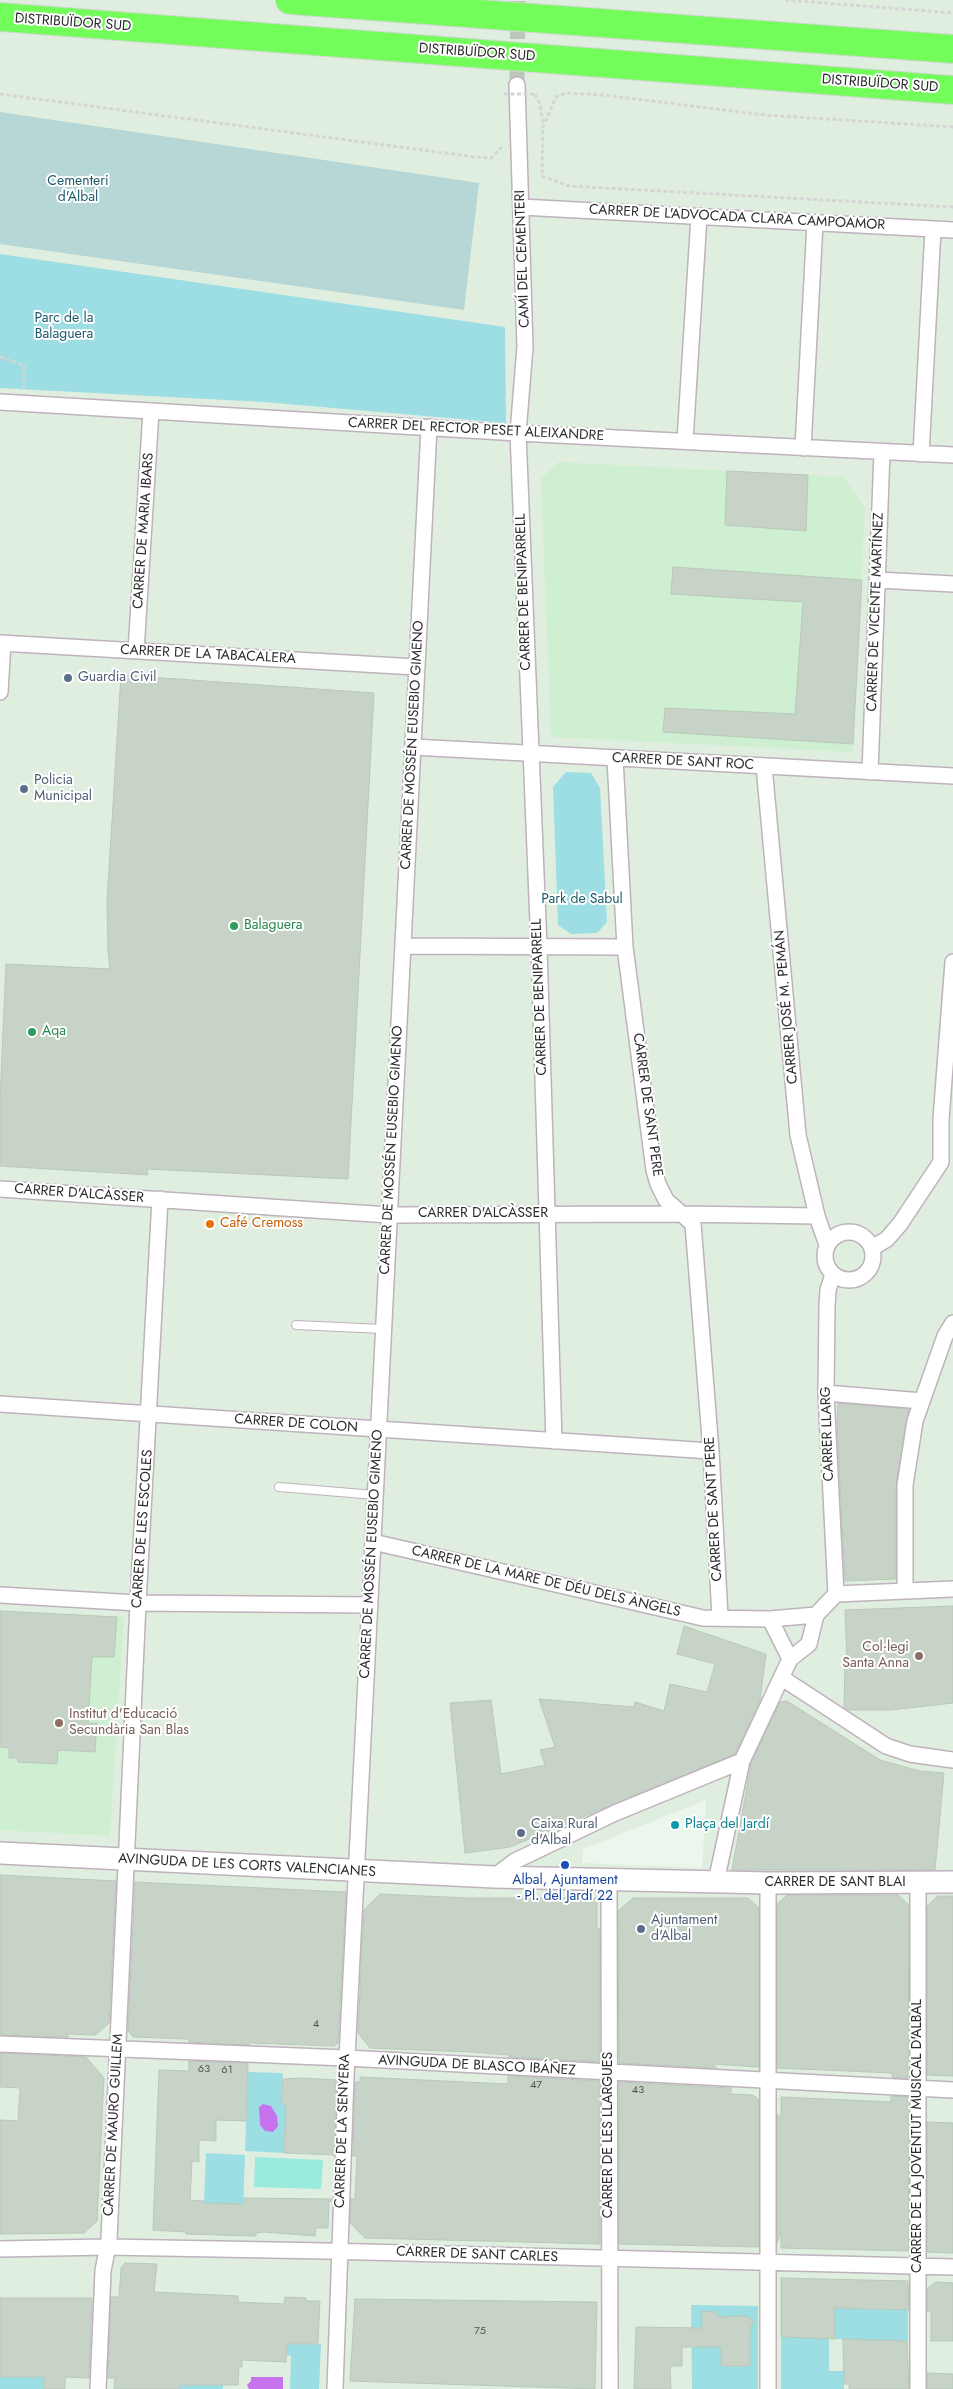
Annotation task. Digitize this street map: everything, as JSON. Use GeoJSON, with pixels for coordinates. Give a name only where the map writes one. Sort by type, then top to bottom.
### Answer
{"type":"FeatureCollection","features":[{"type":"Feature","properties":{"kind":"highway"},"geometry":{"type":"LineString","coordinates":[[290,0],[953,49]]}},
{"type":"Feature","properties":{"kind":"highway","name":"DISTRIBUÏDOR SUD"},"geometry":{"type":"LineString","coordinates":[[0,17],[953,90]]}},
{"type":"Feature","properties":{"kind":"street","name":"CAMÍ DEL CEMENTERI"},"geometry":{"type":"LineString","coordinates":[[517,85],[525,347],[518,433]]}},
{"type":"Feature","properties":{"kind":"street","name":"CARRER DE L'ADVOCADA CLARA CAMPOAMOR"},"geometry":{"type":"LineString","coordinates":[[521,207],[953,230]]}},
{"type":"Feature","properties":{"kind":"street"},"geometry":{"type":"LineString","coordinates":[[685,441],[698,216]]}},
{"type":"Feature","properties":{"kind":"street"},"geometry":{"type":"LineString","coordinates":[[803,448],[815,223]]}},
{"type":"Feature","properties":{"kind":"street"},"geometry":{"type":"LineString","coordinates":[[921,454],[933,229]]}},
{"type":"Feature","properties":{"kind":"street","name":"CARRER DEL RECTOR PESET ALEIXANDRE"},"geometry":{"type":"LineString","coordinates":[[0,402],[518,433],[953,455]]}},
{"type":"Feature","properties":{"kind":"street","name":"CARRER DE MARIA IBARS"},"geometry":{"type":"LineString","coordinates":[[136,650],[151,411]]}},
{"type":"Feature","properties":{"kind":"street","name":"CARRER DE MOSSÉN EUSEBIO GIMENO"},"geometry":{"type":"LineString","coordinates":[[356,1872],[429,427]]}},
{"type":"Feature","properties":{"kind":"street","name":"CARRER DE BENIPARRELL"},"geometry":{"type":"LineString","coordinates":[[518,433],[539,946],[554,1441]]}},
{"type":"Feature","properties":{"kind":"street","name":"CARRER DE VICENTE MARTÍNEZ"},"geometry":{"type":"LineString","coordinates":[[870,772],[882,452]]}},
{"type":"Feature","properties":{"kind":"street"},"geometry":{"type":"LineString","coordinates":[[878,580],[953,584]]}},
{"type":"Feature","properties":{"kind":"street"},"geometry":{"type":"LineString","coordinates":[[0,692],[1,643]]}},
{"type":"Feature","properties":{"kind":"street","name":"CARRER DE LA TABACALERA"},"geometry":{"type":"LineString","coordinates":[[1,643],[416,667]]}},
{"type":"Feature","properties":{"kind":"street","name":"CARRER DE SANT ROC"},"geometry":{"type":"LineString","coordinates":[[412,747],[953,776]]}},
{"type":"Feature","properties":{"kind":"street","name":"CARRER DE SANT PERE"},"geometry":{"type":"LineString","coordinates":[[615,758],[625,947],[654,1170],[666,1200],[692,1224],[711,1451],[720,1617]]}},
{"type":"Feature","properties":{"kind":"street","name":"CARRER JOSÉ M. PEMÁN"},"geometry":{"type":"LineString","coordinates":[[764,766],[798,1135],[817,1216],[827,1245]]}},
{"type":"Feature","properties":{"kind":"street"},"geometry":{"type":"LineString","coordinates":[[402,946],[625,947]]}},
{"type":"Feature","properties":{"kind":"street"},"geometry":{"type":"LineString","coordinates":[[872,1248],[887,1239],[947,1162],[941,1119],[953,962]]}},
{"type":"Feature","properties":{"kind":"street","name":"CARRER D'ALCÀSSER"},"geometry":{"type":"LineString","coordinates":[[0,1189],[389,1215],[681,1214],[817,1216]]}},
{"type":"Feature","properties":{"kind":"street","name":"CARRER DE LES ESCOLES"},"geometry":{"type":"LineString","coordinates":[[126,1860],[160,1199]]}},
{"type":"Feature","properties":{"kind":"street"},"geometry":{"type":"LineString","coordinates":[[855,1232],[868,1241],[872,1248],[872,1263],[862,1276],[847,1280],[833,1274],[825,1260],[827,1245],[838,1234],[855,1232]]}},
{"type":"Feature","properties":{"kind":"street","name":"CARRER LLARG"},"geometry":{"type":"LineString","coordinates":[[833,1274],[828,1290],[827,1306],[826,1393],[836,1594]]}},
{"type":"Feature","properties":{"kind":"street"},"geometry":{"type":"LineString","coordinates":[[905,1591],[905,1485],[915,1421],[945,1336],[953,1323]]}},
{"type":"Feature","properties":{"kind":"street"},"geometry":{"type":"LineString","coordinates":[[826,1393],[922,1401]]}},
{"type":"Feature","properties":{"kind":"street","name":"CARRER DE COLON"},"geometry":{"type":"LineString","coordinates":[[0,1404],[711,1451]]}},
{"type":"Feature","properties":{"kind":"street","name":"CARRER DE LA MARE DE DÉU DELS ÀNGELS"},"geometry":{"type":"LineString","coordinates":[[372,1542],[702,1618],[770,1619],[816,1615]]}},
{"type":"Feature","properties":{"kind":"street"},"geometry":{"type":"LineString","coordinates":[[494,1877],[716,1882],[742,1761],[765,1707],[782,1678],[790,1658],[809,1644],[816,1615],[836,1594],[953,1589]]}},
{"type":"Feature","properties":{"kind":"street"},"geometry":{"type":"LineString","coordinates":[[0,1595],[138,1603],[370,1605]]}},
{"type":"Feature","properties":{"kind":"street"},"geometry":{"type":"LineString","coordinates":[[770,1619],[790,1658]]}},
{"type":"Feature","properties":{"kind":"street"},"geometry":{"type":"LineString","coordinates":[[782,1678],[886,1746],[910,1754],[953,1760]]}},
{"type":"Feature","properties":{"kind":"street"},"geometry":{"type":"LineString","coordinates":[[494,1877],[515,1861],[607,1817],[742,1761]]}},
{"type":"Feature","properties":{"kind":"street","name":"AVINGUDA DE LES CORTS VALENCIANES"},"geometry":{"type":"LineString","coordinates":[[0,1854],[494,1877]]}},
{"type":"Feature","properties":{"kind":"street","name":"CARRER DE MAURO GUILLEM"},"geometry":{"type":"LineString","coordinates":[[98,2389],[126,1860]]}},
{"type":"Feature","properties":{"kind":"street","name":"CARRER DE LA SENYERA"},"geometry":{"type":"LineString","coordinates":[[335,2389],[338,2251],[356,1872]]}},
{"type":"Feature","properties":{"kind":"street","name":"CARRER DE LES LLARGUES"},"geometry":{"type":"LineString","coordinates":[[609,1880],[610,2389]]}},
{"type":"Feature","properties":{"kind":"street","name":"CARRER DE SANT BLAI"},"geometry":{"type":"LineString","coordinates":[[716,1882],[953,1882]]}},
{"type":"Feature","properties":{"kind":"street","name":"CARRER DE LA JOVENTUT MUSICAL D'ALBAL"},"geometry":{"type":"LineString","coordinates":[[918,1882],[918,2389]]}},
{"type":"Feature","properties":{"kind":"street"},"geometry":{"type":"LineString","coordinates":[[768,1883],[768,2389]]}},
{"type":"Feature","properties":{"kind":"street","name":"AVINGUDA DE BLASCO IBÁÑEZ"},"geometry":{"type":"LineString","coordinates":[[0,2044],[346,2058],[953,2090]]}},
{"type":"Feature","properties":{"kind":"street","name":"CARRER DE SANT CARLES"},"geometry":{"type":"LineString","coordinates":[[0,2249],[107,2247],[338,2251],[953,2267]]}},
{"type":"Feature","properties":{"kind":"lane"},"geometry":{"type":"LineString","coordinates":[[296,1325],[383,1330]]}},
{"type":"Feature","properties":{"kind":"lane"},"geometry":{"type":"LineString","coordinates":[[280,1487],[375,1495]]}},
{"type":"Feature","properties":{"kind":"path"},"geometry":{"type":"LineString","coordinates":[[785,0],[953,13]]}},
{"type":"Feature","properties":{"kind":"path"},"geometry":{"type":"LineString","coordinates":[[543,126],[556,98],[566,93],[603,95],[765,115],[953,127]]}},
{"type":"Feature","properties":{"kind":"path"},"geometry":{"type":"LineString","coordinates":[[0,94],[475,157],[491,158],[508,142]]}},
{"type":"Feature","properties":{"kind":"path"},"geometry":{"type":"LineString","coordinates":[[505,104],[504,94],[535,94],[540,104],[543,126],[542,176],[569,186],[953,207]]}},
{"type":"Feature","properties":{"kind":"path"},"geometry":{"type":"LineString","coordinates":[[0,357],[24,365],[24,404]]}},
{"type":"Feature","properties":{"kind":"shaded area"},"geometry":{"type":"Polygon","coordinates":[[[558,462],[844,477],[865,508],[852,752],[551,737],[541,479],[558,462]]]}},
{"type":"Feature","properties":{"kind":"shaded area","name":"Institut d'Educació Secundària San Blas"},"geometry":{"type":"Polygon","coordinates":[[[0,1611],[124,1617],[110,1836],[0,1830],[0,1611]]]}},
{"type":"Feature","properties":{"kind":"shaded area","name":"Plaça del Jardí"},"geometry":{"type":"Polygon","coordinates":[[[706,1800],[702,1868],[582,1863],[583,1849],[706,1800]]]}},
{"type":"Feature","properties":{"kind":"shaded area"},"geometry":{"type":"Polygon","coordinates":[[[263,2104],[271,2106],[277,2116],[278,2126],[273,2132],[265,2131],[260,2125],[259,2107],[263,2104]]]}},
{"type":"Feature","properties":{"kind":"shaded area"},"geometry":{"type":"Polygon","coordinates":[[[255,2157],[323,2160],[321,2189],[254,2187],[255,2157]]]}},
{"type":"Feature","properties":{"kind":"shaded area"},"geometry":{"type":"Polygon","coordinates":[[[251,2377],[283,2377],[283,2389],[249,2389],[247,2385],[251,2381],[251,2377]]]}},
{"type":"Feature","properties":{"kind":"green space","name":"Cementeri d'Albal"},"geometry":{"type":"Polygon","coordinates":[[[0,112],[479,183],[464,310],[0,244],[0,112]]]}},
{"type":"Feature","properties":{"kind":"green space","name":"Parc de la Balaguera"},"geometry":{"type":"Polygon","coordinates":[[[0,254],[505,327],[506,423],[264,402],[0,388],[0,254]]]}},
{"type":"Feature","properties":{"kind":"green space","name":"Park de Sabul"},"geometry":{"type":"Polygon","coordinates":[[[566,772],[591,773],[600,788],[607,922],[597,933],[571,934],[558,925],[553,787],[566,772]]]}},
{"type":"Feature","properties":{"kind":"green space"},"geometry":{"type":"Polygon","coordinates":[[[248,2072],[283,2073],[281,2104],[286,2104],[284,2153],[245,2151],[248,2072]]]}},
{"type":"Feature","properties":{"kind":"green space"},"geometry":{"type":"Polygon","coordinates":[[[206,2153],[245,2155],[242,2236],[217,2235],[219,2204],[204,2203],[206,2153]]]}},
{"type":"Feature","properties":{"kind":"green space"},"geometry":{"type":"Polygon","coordinates":[[[691,2305],[758,2306],[758,2389],[692,2389],[691,2305]]]}},
{"type":"Feature","properties":{"kind":"green space"},"geometry":{"type":"Polygon","coordinates":[[[834,2308],[908,2310],[908,2341],[835,2339],[834,2308]]]}},
{"type":"Feature","properties":{"kind":"green space"},"geometry":{"type":"Polygon","coordinates":[[[781,2336],[829,2338],[829,2371],[844,2371],[844,2389],[781,2389],[781,2336]]]}},
{"type":"Feature","properties":{"kind":"green space"},"geometry":{"type":"Polygon","coordinates":[[[287,2344],[321,2344],[319,2389],[290,2389],[291,2356],[287,2355],[287,2344]]]}},
{"type":"Feature","properties":{"kind":"green space"},"geometry":{"type":"Polygon","coordinates":[[[15,2351],[35,2351],[34,2377],[44,2377],[44,2389],[0,2389],[0,2377],[14,2377],[15,2351]]]}},
{"type":"Feature","properties":{"kind":"green space"},"geometry":{"type":"Polygon","coordinates":[[[180,2385],[223,2385],[223,2389],[180,2389],[180,2385]]]}},
{"type":"Feature","properties":{"kind":"building"},"geometry":{"type":"Polygon","coordinates":[[[727,471],[808,475],[806,531],[725,525],[727,471]]]}},
{"type":"Feature","properties":{"kind":"building"},"geometry":{"type":"Polygon","coordinates":[[[673,567],[862,580],[853,744],[663,732],[665,708],[795,714],[803,602],[671,594],[673,567]]]}},
{"type":"Feature","properties":{"kind":"building","name":"Balaguera"},"geometry":{"type":"Polygon","coordinates":[[[121,675],[374,693],[348,1179],[147,1169],[148,1175],[0,1166],[0,1100],[6,964],[110,969],[107,901],[121,675]]]}},
{"type":"Feature","properties":{"kind":"building"},"geometry":{"type":"Polygon","coordinates":[[[838,1403],[909,1409],[896,1485],[896,1579],[845,1581],[837,1422],[838,1403]]]}},
{"type":"Feature","properties":{"kind":"building","name":"Col·legi Santa Anna"},"geometry":{"type":"Polygon","coordinates":[[[953,1606],[953,1703],[891,1710],[848,1710],[844,1707],[845,1662],[847,1660],[845,1610],[953,1606]]]}},
{"type":"Feature","properties":{"kind":"building"},"geometry":{"type":"Polygon","coordinates":[[[0,1611],[117,1617],[114,1657],[92,1657],[88,1723],[97,1723],[95,1752],[58,1750],[57,1764],[18,1762],[18,1758],[9,1758],[9,1748],[0,1747],[0,1611]]]}},
{"type":"Feature","properties":{"kind":"building"},"geometry":{"type":"Polygon","coordinates":[[[684,1626],[766,1654],[760,1700],[735,1754],[510,1847],[465,1853],[450,1703],[491,1700],[501,1774],[545,1765],[540,1750],[555,1747],[539,1699],[634,1707],[635,1702],[664,1711],[670,1684],[707,1692],[715,1664],[677,1654],[684,1626]]]}},
{"type":"Feature","properties":{"kind":"building"},"geometry":{"type":"Polygon","coordinates":[[[787,1701],[880,1760],[920,1771],[944,1773],[935,1870],[732,1870],[751,1764],[780,1702],[787,1701]]]}},
{"type":"Feature","properties":{"kind":"building"},"geometry":{"type":"Polygon","coordinates":[[[0,1875],[116,1881],[109,2023],[96,2035],[66,2034],[69,2037],[0,2035],[0,1875]]]}},
{"type":"Feature","properties":{"kind":"building"},"geometry":{"type":"Polygon","coordinates":[[[135,1882],[346,1892],[338,2043],[334,2046],[249,2043],[249,2045],[189,2042],[189,2039],[133,2037],[128,2031],[135,1882]]]}},
{"type":"Feature","properties":{"kind":"building"},"geometry":{"type":"Polygon","coordinates":[[[380,1894],[468,1898],[597,1898],[597,1931],[600,1928],[600,2062],[509,2057],[509,2055],[471,2052],[370,2048],[358,2033],[364,1910],[380,1894]]]}},
{"type":"Feature","properties":{"kind":"building"},"geometry":{"type":"Polygon","coordinates":[[[787,1895],[898,1895],[909,1905],[908,2078],[892,2077],[892,2073],[777,2068],[777,1904],[784,1898],[787,1898],[785,1897],[787,1895]]]}},
{"type":"Feature","properties":{"kind":"building"},"geometry":{"type":"Polygon","coordinates":[[[938,1896],[953,1896],[953,2076],[927,2075],[927,1906],[938,1896]]]}},
{"type":"Feature","properties":{"kind":"building"},"geometry":{"type":"Polygon","coordinates":[[[633,1898],[748,1898],[759,1908],[759,2067],[712,2064],[717,2068],[619,2063],[618,1911],[633,1898]]]}},
{"type":"Feature","properties":{"kind":"building"},"geometry":{"type":"Polygon","coordinates":[[[0,2053],[86,2057],[104,2078],[97,2221],[84,2233],[0,2234],[0,2120],[18,2121],[20,2088],[0,2087],[0,2053]]]}},
{"type":"Feature","properties":{"kind":"building"},"geometry":{"type":"Polygon","coordinates":[[[189,2061],[248,2063],[246,2121],[216,2120],[216,2141],[199,2140],[199,2162],[192,2161],[190,2200],[204,2201],[204,2203],[243,2204],[244,2198],[332,2199],[332,2203],[329,2200],[328,2228],[316,2228],[315,2236],[264,2232],[256,2233],[256,2236],[186,2234],[186,2232],[153,2230],[159,2070],[189,2071],[189,2061]]]}},
{"type":"Feature","properties":{"kind":"building"},"geometry":{"type":"Polygon","coordinates":[[[508,2076],[600,2081],[600,2244],[365,2238],[350,2223],[351,2199],[355,2199],[357,2156],[353,2156],[355,2082],[360,2082],[360,2077],[508,2084],[508,2076]]]}},
{"type":"Feature","properties":{"kind":"building"},"geometry":{"type":"Polygon","coordinates":[[[283,2079],[336,2080],[334,2155],[284,2153],[286,2104],[281,2104],[283,2079]]]}},
{"type":"Feature","properties":{"kind":"building"},"geometry":{"type":"Polygon","coordinates":[[[619,2082],[731,2088],[731,2094],[753,2095],[759,2100],[759,2247],[619,2244],[619,2082]]]}},
{"type":"Feature","properties":{"kind":"building"},"geometry":{"type":"Polygon","coordinates":[[[891,2096],[908,2097],[909,2251],[781,2248],[781,2232],[777,2243],[777,2114],[781,2117],[781,2097],[891,2102],[891,2096]]]}},
{"type":"Feature","properties":{"kind":"building"},"geometry":{"type":"Polygon","coordinates":[[[927,2122],[953,2123],[953,2253],[927,2252],[927,2122]]]}},
{"type":"Feature","properties":{"kind":"building"},"geometry":{"type":"Polygon","coordinates":[[[125,2263],[157,2264],[154,2292],[238,2296],[238,2302],[284,2304],[285,2297],[306,2298],[306,2301],[320,2301],[318,2344],[287,2344],[286,2362],[242,2360],[242,2367],[239,2367],[238,2385],[180,2385],[180,2389],[114,2389],[115,2378],[108,2378],[111,2297],[119,2297],[121,2268],[125,2263]]]}},
{"type":"Feature","properties":{"kind":"building"},"geometry":{"type":"Polygon","coordinates":[[[781,2278],[908,2281],[909,2310],[834,2308],[835,2339],[781,2337],[781,2278]]]}},
{"type":"Feature","properties":{"kind":"building"},"geometry":{"type":"Polygon","coordinates":[[[936,2282],[953,2283],[953,2341],[931,2341],[931,2311],[927,2311],[927,2289],[936,2282]]]}},
{"type":"Feature","properties":{"kind":"building"},"geometry":{"type":"Polygon","coordinates":[[[0,2298],[92,2298],[89,2378],[65,2377],[65,2389],[44,2389],[44,2377],[0,2377],[0,2298]]]}},
{"type":"Feature","properties":{"kind":"building"},"geometry":{"type":"Polygon","coordinates":[[[355,2299],[597,2302],[595,2389],[350,2381],[355,2299]]]}},
{"type":"Feature","properties":{"kind":"building"},"geometry":{"type":"Polygon","coordinates":[[[702,2311],[717,2312],[718,2317],[745,2316],[754,2320],[750,2331],[750,2366],[721,2366],[721,2347],[682,2347],[682,2366],[670,2366],[671,2389],[634,2389],[636,2327],[702,2328],[702,2311]]]}},
{"type":"Feature","properties":{"kind":"building"},"geometry":{"type":"Polygon","coordinates":[[[843,2339],[907,2341],[909,2389],[849,2389],[849,2384],[844,2384],[843,2339]]]}},
{"type":"Feature","properties":{"kind":"building"},"geometry":{"type":"Polygon","coordinates":[[[927,2373],[953,2374],[953,2389],[927,2389],[927,2373]]]}},
{"type":"Feature","properties":{"kind":"tunnel"},"geometry":{"type":"LineString","coordinates":[[517,85],[518,0]]}},
{"type":"Feature","properties":{"kind":"place","name":"Guardia Civil"},"geometry":{"type":"Point","coordinates":[68,678]}},
{"type":"Feature","properties":{"kind":"place","name":"Policia Municipal"},"geometry":{"type":"Point","coordinates":[24,789]}},
{"type":"Feature","properties":{"kind":"place","name":"Balaguera"},"geometry":{"type":"Point","coordinates":[234,926]}},
{"type":"Feature","properties":{"kind":"place","name":"Aqa"},"geometry":{"type":"Point","coordinates":[32,1032]}},
{"type":"Feature","properties":{"kind":"place","name":"Café Cremoss"},"geometry":{"type":"Point","coordinates":[210,1224]}},
{"type":"Feature","properties":{"kind":"place","name":"Col·legi Santa Anna"},"geometry":{"type":"Point","coordinates":[919,1656]}},
{"type":"Feature","properties":{"kind":"place","name":"Institut d'Educació Secundària San Blas"},"geometry":{"type":"Point","coordinates":[59,1723]}},
{"type":"Feature","properties":{"kind":"place","name":"Plaça del Jardí"},"geometry":{"type":"Point","coordinates":[675,1825]}},
{"type":"Feature","properties":{"kind":"place","name":"Caixa Rural d'Albal"},"geometry":{"type":"Point","coordinates":[521,1833]}},
{"type":"Feature","properties":{"kind":"place","name":"Albal, Ajuntament - Pl. del Jardí 22"},"geometry":{"type":"Point","coordinates":[565,1865]}},
{"type":"Feature","properties":{"kind":"place","name":"Ajuntament d'Albal"},"geometry":{"type":"Point","coordinates":[641,1929]}}]}
